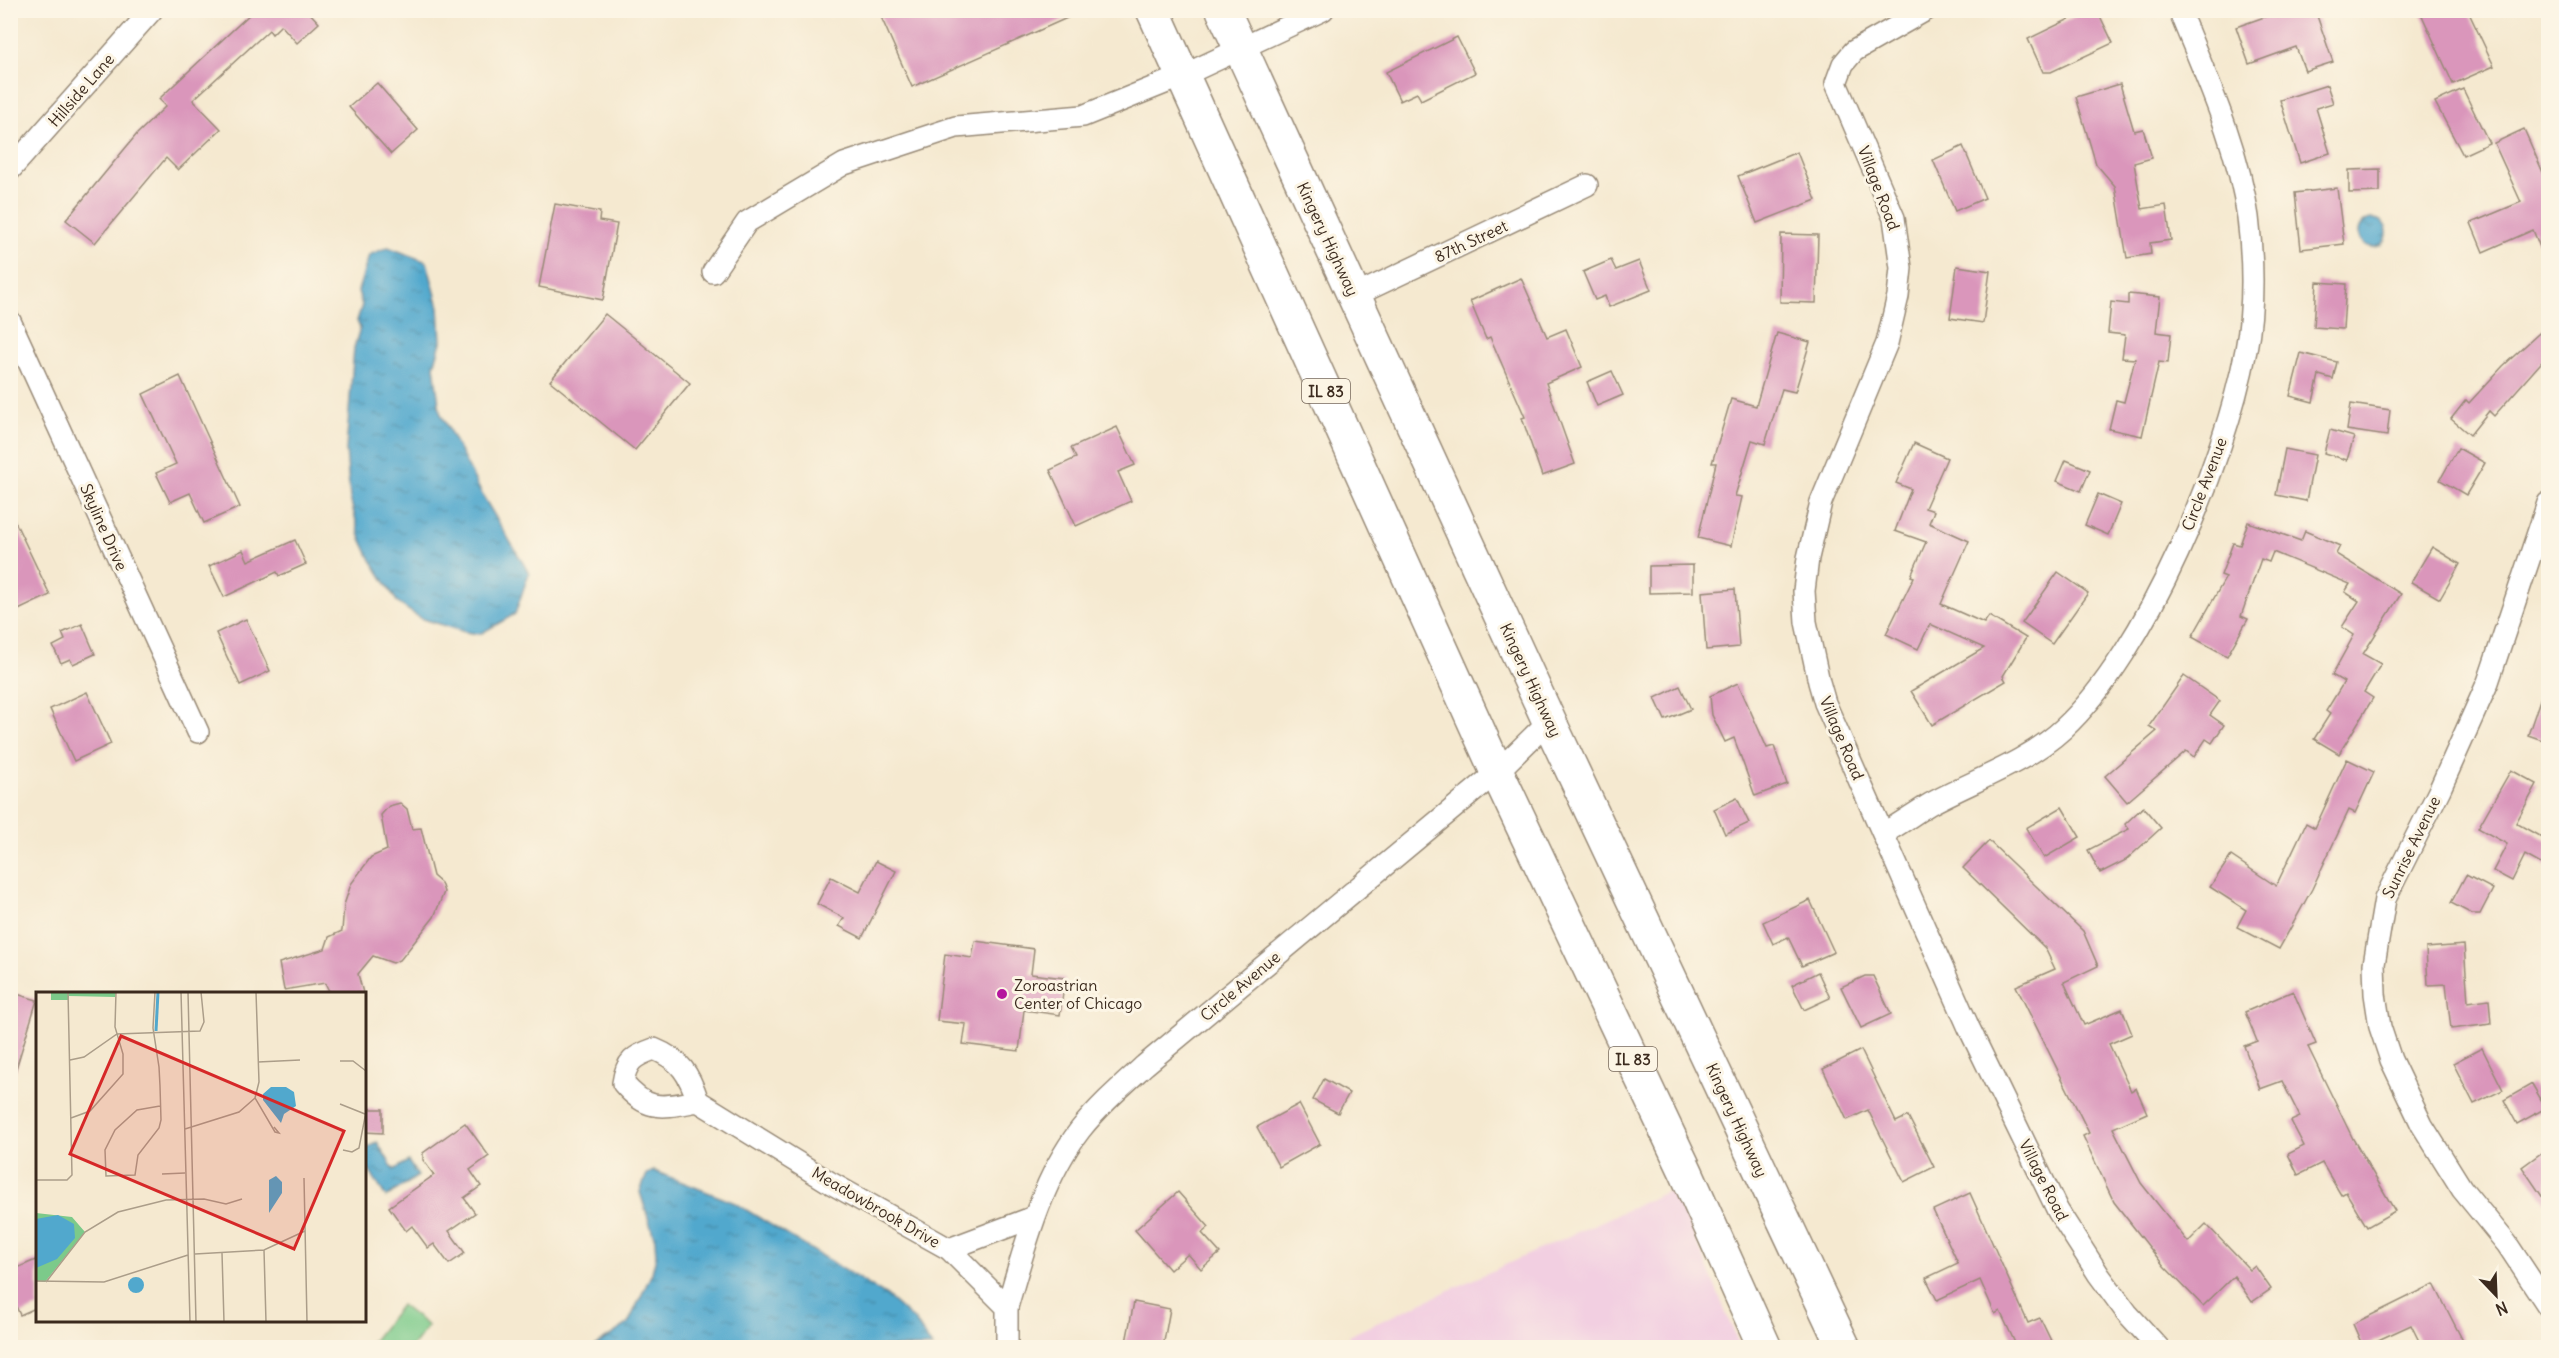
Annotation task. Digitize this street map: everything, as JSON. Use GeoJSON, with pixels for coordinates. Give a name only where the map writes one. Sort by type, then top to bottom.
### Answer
{"type":"FeatureCollection","features":[{"type":"Feature","properties":{"kind":"main road","name":"IL 83"},"geometry":{"type":"LineString","coordinates":[[1153,10],[1497,772],[1766,1347]]}},
{"type":"Feature","properties":{"kind":"main road","name":"Kingery Highway"},"geometry":{"type":"LineString","coordinates":[[1223,10],[1549,721],[1844,1347]]}},
{"type":"Feature","properties":{"kind":"street","name":"Hillside Lane"},"geometry":{"type":"LineString","coordinates":[[10,170],[152,10]]}},
{"type":"Feature","properties":{"kind":"street"},"geometry":{"type":"LineString","coordinates":[[713,272],[747,222],[844,164],[956,126],[1083,116],[1182,76],[1323,10]]}},
{"type":"Feature","properties":{"kind":"street","name":"Village Road"},"geometry":{"type":"LineString","coordinates":[[1926,10],[1854,51],[1843,64],[1836,83],[1894,218],[1901,268],[1898,296],[1887,343],[1821,502],[1808,558],[1804,591],[1806,622],[1826,703],[1969,1028],[2058,1211],[2099,1275],[2127,1313],[2158,1347]]}},
{"type":"Feature","properties":{"kind":"street","name":"Circle Avenue"},"geometry":{"type":"LineString","coordinates":[[1884,833],[1930,805],[2016,761],[2061,731],[2090,703],[2123,652],[2179,550],[2229,422],[2246,348],[2251,296],[2248,218],[2231,145],[2179,10]]}},
{"type":"Feature","properties":{"kind":"street","name":"87th Street"},"geometry":{"type":"LineString","coordinates":[[1354,296],[1587,185]]}},
{"type":"Feature","properties":{"kind":"street","name":"Skyline Drive"},"geometry":{"type":"LineString","coordinates":[[10,321],[198,732]]}},
{"type":"Feature","properties":{"kind":"street","name":"Sunrise Avenue"},"geometry":{"type":"LineString","coordinates":[[2548,503],[2488,682],[2440,789],[2385,899],[2374,974],[2380,1027],[2391,1060],[2422,1125],[2462,1189],[2507,1245],[2548,1306]]}},
{"type":"Feature","properties":{"kind":"street","name":"Circle Avenue"},"geometry":{"type":"LineString","coordinates":[[1006,1307],[1034,1217],[1071,1145],[1099,1108],[1120,1087],[1497,772],[1549,721]]}},
{"type":"Feature","properties":{"kind":"street","name":"Meadowbrook Drive"},"geometry":{"type":"LineString","coordinates":[[699,1101],[829,1182],[949,1249],[1006,1307]]}},
{"type":"Feature","properties":{"kind":"street"},"geometry":{"type":"LineString","coordinates":[[949,1249],[1034,1217]]}},
{"type":"Feature","properties":{"kind":"street"},"geometry":{"type":"LineString","coordinates":[[1006,1307],[1007,1347]]}},
{"type":"Feature","properties":{"kind":"shaded area"},"geometry":{"type":"Polygon","coordinates":[[[1675,1188],[1740,1347],[1353,1348],[1348,1336],[1675,1188]]]}},
{"type":"Feature","properties":{"kind":"green space"},"geometry":{"type":"Polygon","coordinates":[[[401,1305],[428,1326],[412,1347],[368,1347],[401,1305]]]}},
{"type":"Feature","properties":{"kind":"water"},"geometry":{"type":"Polygon","coordinates":[[[2373,219],[2383,223],[2387,233],[2383,243],[2373,247],[2363,243],[2359,233],[2363,223],[2373,219]]]}},
{"type":"Feature","properties":{"kind":"water"},"geometry":{"type":"Polygon","coordinates":[[[388,247],[427,262],[439,307],[441,342],[434,366],[440,412],[484,498],[529,573],[515,614],[480,634],[465,632],[420,618],[398,603],[371,560],[360,536],[350,498],[346,450],[354,348],[360,328],[357,321],[362,305],[358,291],[369,255],[388,247]]]}},
{"type":"Feature","properties":{"kind":"water"},"geometry":{"type":"Polygon","coordinates":[[[377,1142],[394,1170],[408,1161],[418,1176],[386,1197],[366,1166],[366,1149],[377,1142]]]}},
{"type":"Feature","properties":{"kind":"water"},"geometry":{"type":"Polygon","coordinates":[[[654,1171],[735,1203],[887,1296],[915,1321],[932,1347],[593,1347],[628,1324],[652,1273],[656,1256],[655,1240],[640,1192],[647,1174],[654,1171]]]}},
{"type":"Feature","properties":{"kind":"building"},"geometry":{"type":"Polygon","coordinates":[[[251,10],[307,10],[319,23],[297,43],[281,25],[272,34],[269,30],[193,100],[221,129],[178,170],[166,158],[95,243],[66,220],[137,134],[166,106],[159,99],[252,12],[251,10]]]}},
{"type":"Feature","properties":{"kind":"building"},"geometry":{"type":"Polygon","coordinates":[[[878,10],[1085,10],[912,87],[878,10]]]}},
{"type":"Feature","properties":{"kind":"building"},"geometry":{"type":"Polygon","coordinates":[[[2088,10],[2097,10],[2113,43],[2051,72],[2043,72],[2028,39],[2088,10]]]}},
{"type":"Feature","properties":{"kind":"building"},"geometry":{"type":"Polygon","coordinates":[[[2284,10],[2315,10],[2333,62],[2305,71],[2296,47],[2249,64],[2236,27],[2284,10]]]}},
{"type":"Feature","properties":{"kind":"building"},"geometry":{"type":"Polygon","coordinates":[[[2420,11],[2468,11],[2494,66],[2453,84],[2420,11]]]}},
{"type":"Feature","properties":{"kind":"building"},"geometry":{"type":"Polygon","coordinates":[[[1457,37],[1475,73],[1421,100],[1417,93],[1400,101],[1386,72],[1457,37]]]}},
{"type":"Feature","properties":{"kind":"building"},"geometry":{"type":"Polygon","coordinates":[[[377,83],[418,130],[391,154],[349,107],[377,83]]]}},
{"type":"Feature","properties":{"kind":"building"},"geometry":{"type":"Polygon","coordinates":[[[2120,84],[2134,131],[2143,129],[2152,158],[2134,163],[2142,209],[2166,205],[2171,240],[2150,243],[2151,254],[2127,258],[2115,186],[2096,164],[2076,97],[2120,84]]]}},
{"type":"Feature","properties":{"kind":"building"},"geometry":{"type":"Polygon","coordinates":[[[2327,85],[2333,103],[2316,108],[2330,153],[2300,163],[2280,100],[2327,85]]]}},
{"type":"Feature","properties":{"kind":"building"},"geometry":{"type":"Polygon","coordinates":[[[2463,89],[2489,143],[2463,155],[2435,102],[2463,89]]]}},
{"type":"Feature","properties":{"kind":"building"},"geometry":{"type":"Polygon","coordinates":[[[2524,129],[2548,184],[2548,267],[2533,230],[2483,252],[2471,223],[2521,202],[2494,143],[2524,129]]]}},
{"type":"Feature","properties":{"kind":"building"},"geometry":{"type":"Polygon","coordinates":[[[1963,146],[1985,198],[1955,211],[1933,160],[1963,146]]]}},
{"type":"Feature","properties":{"kind":"building"},"geometry":{"type":"Polygon","coordinates":[[[1797,152],[1816,200],[1757,223],[1738,176],[1797,152]]]}},
{"type":"Feature","properties":{"kind":"building"},"geometry":{"type":"Polygon","coordinates":[[[2380,169],[2380,192],[2349,193],[2349,170],[2380,169]]]}},
{"type":"Feature","properties":{"kind":"building"},"geometry":{"type":"Polygon","coordinates":[[[2337,188],[2344,244],[2301,249],[2295,193],[2337,188]]]}},
{"type":"Feature","properties":{"kind":"building"},"geometry":{"type":"Polygon","coordinates":[[[555,204],[600,212],[599,221],[617,224],[603,300],[539,287],[555,204]]]}},
{"type":"Feature","properties":{"kind":"building"},"geometry":{"type":"Polygon","coordinates":[[[1781,234],[1818,235],[1816,303],[1780,302],[1781,234]]]}},
{"type":"Feature","properties":{"kind":"building"},"geometry":{"type":"Polygon","coordinates":[[[1611,260],[1616,270],[1639,261],[1651,290],[1609,307],[1605,296],[1595,300],[1583,272],[1611,260]]]}},
{"type":"Feature","properties":{"kind":"building"},"geometry":{"type":"Polygon","coordinates":[[[1957,266],[1990,271],[1983,323],[1950,318],[1957,266]]]}},
{"type":"Feature","properties":{"kind":"building"},"geometry":{"type":"Polygon","coordinates":[[[1521,278],[1547,337],[1566,329],[1582,367],[1546,383],[1575,464],[1542,476],[1522,418],[1525,417],[1490,337],[1486,339],[1470,301],[1521,278]]]}},
{"type":"Feature","properties":{"kind":"building"},"geometry":{"type":"Polygon","coordinates":[[[2317,282],[2346,284],[2343,329],[2314,327],[2317,282]]]}},
{"type":"Feature","properties":{"kind":"building"},"geometry":{"type":"Polygon","coordinates":[[[2128,294],[2160,297],[2156,332],[2171,334],[2168,363],[2159,362],[2142,436],[2109,429],[2116,400],[2124,402],[2135,359],[2122,358],[2125,335],[2108,333],[2111,302],[2128,304],[2128,294]]]}},
{"type":"Feature","properties":{"kind":"building"},"geometry":{"type":"Polygon","coordinates":[[[605,314],[690,383],[635,450],[550,381],[605,314]]]}},
{"type":"Feature","properties":{"kind":"building"},"geometry":{"type":"Polygon","coordinates":[[[2548,325],[2548,355],[2494,416],[2489,411],[2470,435],[2451,419],[2466,400],[2469,403],[2503,366],[2548,325]]]}},
{"type":"Feature","properties":{"kind":"building"},"geometry":{"type":"Polygon","coordinates":[[[1777,333],[1810,342],[1795,392],[1782,389],[1765,444],[1752,440],[1735,496],[1742,497],[1731,546],[1698,538],[1716,463],[1712,463],[1731,399],[1756,406],[1777,333]]]}},
{"type":"Feature","properties":{"kind":"building"},"geometry":{"type":"Polygon","coordinates":[[[2301,353],[2337,362],[2333,379],[2319,375],[2313,402],[2290,396],[2301,353]]]}},
{"type":"Feature","properties":{"kind":"building"},"geometry":{"type":"Polygon","coordinates":[[[1612,371],[1623,395],[1597,406],[1587,382],[1612,371]]]}},
{"type":"Feature","properties":{"kind":"building"},"geometry":{"type":"Polygon","coordinates":[[[180,376],[240,507],[204,523],[190,493],[170,502],[156,473],[176,464],[143,394],[180,376]]]}},
{"type":"Feature","properties":{"kind":"building"},"geometry":{"type":"Polygon","coordinates":[[[2351,404],[2390,410],[2387,436],[2347,430],[2351,404]]]}},
{"type":"Feature","properties":{"kind":"building"},"geometry":{"type":"Polygon","coordinates":[[[1117,427],[1135,465],[1118,472],[1131,501],[1076,526],[1050,470],[1076,458],[1071,448],[1117,427]]]}},
{"type":"Feature","properties":{"kind":"building"},"geometry":{"type":"Polygon","coordinates":[[[2330,430],[2354,437],[2347,460],[2324,453],[2330,430]]]}},
{"type":"Feature","properties":{"kind":"building"},"geometry":{"type":"Polygon","coordinates":[[[1914,443],[1947,458],[1925,508],[1934,511],[1929,523],[1969,541],[1941,604],[1984,623],[1989,616],[2026,638],[2003,676],[2006,681],[1932,725],[1911,691],[1984,648],[1930,624],[1918,649],[1886,634],[1914,577],[1911,576],[1926,542],[1895,531],[1911,489],[1896,483],[1914,443]]]}},
{"type":"Feature","properties":{"kind":"building"},"geometry":{"type":"Polygon","coordinates":[[[2458,448],[2485,463],[2466,495],[2440,480],[2458,448]]]}},
{"type":"Feature","properties":{"kind":"building"},"geometry":{"type":"Polygon","coordinates":[[[2285,449],[2315,455],[2306,501],[2276,495],[2285,449]]]}},
{"type":"Feature","properties":{"kind":"building"},"geometry":{"type":"Polygon","coordinates":[[[2066,460],[2090,470],[2081,491],[2057,481],[2066,460]]]}},
{"type":"Feature","properties":{"kind":"building"},"geometry":{"type":"Polygon","coordinates":[[[2098,494],[2121,504],[2108,535],[2085,525],[2098,494]]]}},
{"type":"Feature","properties":{"kind":"building"},"geometry":{"type":"Polygon","coordinates":[[[10,511],[50,595],[10,614],[10,511]]]}},
{"type":"Feature","properties":{"kind":"building"},"geometry":{"type":"Polygon","coordinates":[[[2248,522],[2301,541],[2305,531],[2340,546],[2336,554],[2401,594],[2363,654],[2381,664],[2364,692],[2373,698],[2339,754],[2314,739],[2330,714],[2326,711],[2344,682],[2332,675],[2354,635],[2342,627],[2359,601],[2345,592],[2350,584],[2273,552],[2269,562],[2261,559],[2241,616],[2248,619],[2227,656],[2192,637],[2226,577],[2221,575],[2233,543],[2240,545],[2248,522]]]}},
{"type":"Feature","properties":{"kind":"building"},"geometry":{"type":"Polygon","coordinates":[[[295,540],[306,564],[279,576],[277,572],[224,597],[209,566],[243,550],[248,561],[295,540]]]}},
{"type":"Feature","properties":{"kind":"building"},"geometry":{"type":"Polygon","coordinates":[[[2432,547],[2460,564],[2440,599],[2411,582],[2432,547]]]}},
{"type":"Feature","properties":{"kind":"building"},"geometry":{"type":"Polygon","coordinates":[[[1693,565],[1693,592],[1649,593],[1649,566],[1693,565]]]}},
{"type":"Feature","properties":{"kind":"building"},"geometry":{"type":"Polygon","coordinates":[[[2058,572],[2088,593],[2052,644],[2022,623],[2058,572]]]}},
{"type":"Feature","properties":{"kind":"building"},"geometry":{"type":"Polygon","coordinates":[[[1735,589],[1739,647],[1706,650],[1702,592],[1735,589]]]}},
{"type":"Feature","properties":{"kind":"building"},"geometry":{"type":"Polygon","coordinates":[[[246,619],[270,671],[240,685],[216,633],[246,619]]]}},
{"type":"Feature","properties":{"kind":"building"},"geometry":{"type":"Polygon","coordinates":[[[82,624],[95,654],[73,664],[70,659],[61,663],[53,646],[65,640],[62,633],[82,624]]]}},
{"type":"Feature","properties":{"kind":"building"},"geometry":{"type":"Polygon","coordinates":[[[2184,676],[2220,701],[2210,715],[2224,725],[2212,743],[2206,739],[2194,757],[2186,751],[2127,802],[2105,776],[2157,731],[2149,726],[2184,676]]]}},
{"type":"Feature","properties":{"kind":"building"},"geometry":{"type":"Polygon","coordinates":[[[1738,683],[1767,748],[1774,746],[1787,784],[1755,796],[1734,738],[1725,742],[1712,715],[1710,696],[1738,683]]]}},
{"type":"Feature","properties":{"kind":"building"},"geometry":{"type":"Polygon","coordinates":[[[2545,685],[2548,685],[2548,742],[2528,735],[2545,685]]]}},
{"type":"Feature","properties":{"kind":"building"},"geometry":{"type":"Polygon","coordinates":[[[1680,686],[1691,709],[1665,720],[1655,698],[1680,686]]]}},
{"type":"Feature","properties":{"kind":"building"},"geometry":{"type":"Polygon","coordinates":[[[87,692],[111,744],[74,761],[50,709],[87,692]]]}},
{"type":"Feature","properties":{"kind":"building"},"geometry":{"type":"Polygon","coordinates":[[[2347,759],[2374,772],[2355,813],[2349,810],[2312,889],[2279,949],[2237,927],[2246,910],[2210,887],[2231,856],[2276,886],[2306,823],[2315,828],[2347,759]]]}},
{"type":"Feature","properties":{"kind":"building"},"geometry":{"type":"Polygon","coordinates":[[[2511,770],[2537,784],[2516,823],[2548,841],[2548,868],[2525,855],[2512,881],[2493,871],[2507,844],[2478,828],[2511,770]]]}},
{"type":"Feature","properties":{"kind":"building"},"geometry":{"type":"Polygon","coordinates":[[[1737,798],[1749,823],[1725,834],[1714,809],[1737,798]]]}},
{"type":"Feature","properties":{"kind":"building"},"geometry":{"type":"Polygon","coordinates":[[[400,803],[407,809],[412,829],[421,828],[433,876],[441,883],[444,892],[434,917],[401,959],[393,963],[373,956],[358,974],[363,992],[330,992],[325,983],[284,990],[279,963],[325,949],[329,937],[342,931],[344,905],[351,884],[371,857],[387,850],[381,815],[389,806],[400,803]]]}},
{"type":"Feature","properties":{"kind":"building"},"geometry":{"type":"Polygon","coordinates":[[[2062,807],[2080,837],[2044,858],[2026,828],[2062,807]]]}},
{"type":"Feature","properties":{"kind":"building"},"geometry":{"type":"Polygon","coordinates":[[[2143,807],[2161,828],[2126,860],[2100,873],[2088,850],[2129,829],[2125,824],[2143,807]]]}},
{"type":"Feature","properties":{"kind":"building"},"geometry":{"type":"Polygon","coordinates":[[[1989,841],[2083,931],[2098,966],[2064,982],[2084,1025],[2122,1009],[2132,1034],[2109,1044],[2131,1091],[2136,1088],[2147,1113],[2113,1128],[2141,1183],[2188,1242],[2206,1224],[2250,1270],[2255,1266],[2271,1289],[2252,1302],[2234,1276],[2203,1306],[2164,1266],[2114,1202],[2083,1136],[2089,1133],[2016,986],[2055,969],[2045,948],[1963,868],[1989,841]]]}},
{"type":"Feature","properties":{"kind":"building"},"geometry":{"type":"Polygon","coordinates":[[[876,861],[896,871],[862,938],[839,926],[844,918],[817,904],[831,877],[860,892],[876,861]]]}},
{"type":"Feature","properties":{"kind":"building"},"geometry":{"type":"Polygon","coordinates":[[[2466,875],[2493,889],[2480,914],[2472,914],[2451,903],[2466,875]]]}},
{"type":"Feature","properties":{"kind":"building"},"geometry":{"type":"Polygon","coordinates":[[[1810,900],[1834,952],[1802,966],[1788,937],[1773,944],[1763,922],[1810,900]]]}},
{"type":"Feature","properties":{"kind":"building","name":"Zoroastrian Center of Chicago"},"geometry":{"type":"Polygon","coordinates":[[[975,941],[1034,949],[1031,974],[1065,978],[1060,1015],[1024,1010],[1019,1051],[963,1044],[966,1024],[937,1021],[945,954],[972,958],[975,941]]]}},
{"type":"Feature","properties":{"kind":"building"},"geometry":{"type":"Polygon","coordinates":[[[2464,945],[2468,1002],[2489,999],[2491,1024],[2451,1029],[2446,984],[2428,985],[2426,948],[2464,945]]]}},
{"type":"Feature","properties":{"kind":"building"},"geometry":{"type":"Polygon","coordinates":[[[1818,972],[1830,998],[1804,1010],[1792,985],[1818,972]]]}},
{"type":"Feature","properties":{"kind":"building"},"geometry":{"type":"Polygon","coordinates":[[[1865,976],[1873,976],[1891,1014],[1861,1028],[1841,987],[1865,976]]]}},
{"type":"Feature","properties":{"kind":"building"},"geometry":{"type":"Polygon","coordinates":[[[2293,991],[2316,1044],[2308,1047],[2353,1139],[2395,1211],[2367,1227],[2346,1192],[2341,1195],[2322,1163],[2298,1175],[2288,1154],[2304,1146],[2291,1121],[2300,1117],[2282,1081],[2260,1089],[2244,1046],[2257,1041],[2245,1012],[2293,991]]]}},
{"type":"Feature","properties":{"kind":"building"},"geometry":{"type":"Polygon","coordinates":[[[10,992],[36,1000],[36,1003],[15,1072],[10,1071],[10,992]]]}},
{"type":"Feature","properties":{"kind":"building"},"geometry":{"type":"Polygon","coordinates":[[[2482,1048],[2503,1090],[2474,1104],[2453,1063],[2482,1048]]]}},
{"type":"Feature","properties":{"kind":"building"},"geometry":{"type":"Polygon","coordinates":[[[1861,1050],[1896,1122],[1908,1116],[1934,1167],[1904,1182],[1868,1110],[1847,1120],[1823,1069],[1861,1050]]]}},
{"type":"Feature","properties":{"kind":"building"},"geometry":{"type":"Polygon","coordinates":[[[1324,1079],[1349,1093],[1338,1113],[1313,1100],[1324,1079]]]}},
{"type":"Feature","properties":{"kind":"building"},"geometry":{"type":"Polygon","coordinates":[[[2532,1084],[2546,1108],[2517,1124],[2504,1100],[2532,1084]]]}},
{"type":"Feature","properties":{"kind":"building"},"geometry":{"type":"Polygon","coordinates":[[[1299,1104],[1320,1144],[1279,1167],[1257,1127],[1299,1104]]]}},
{"type":"Feature","properties":{"kind":"building"},"geometry":{"type":"Polygon","coordinates":[[[366,1109],[383,1109],[383,1133],[366,1132],[366,1109]]]}},
{"type":"Feature","properties":{"kind":"building"},"geometry":{"type":"Polygon","coordinates":[[[465,1123],[489,1156],[470,1170],[481,1186],[464,1198],[475,1213],[449,1231],[465,1253],[449,1264],[434,1244],[428,1248],[412,1226],[406,1231],[389,1207],[434,1175],[423,1160],[423,1153],[465,1123]]]}},
{"type":"Feature","properties":{"kind":"building"},"geometry":{"type":"Polygon","coordinates":[[[2548,1148],[2548,1205],[2522,1167],[2548,1148]]]}},
{"type":"Feature","properties":{"kind":"building"},"geometry":{"type":"Polygon","coordinates":[[[1178,1192],[1209,1227],[1202,1233],[1220,1253],[1201,1269],[1188,1254],[1170,1270],[1135,1230],[1178,1192]]]}},
{"type":"Feature","properties":{"kind":"building"},"geometry":{"type":"Polygon","coordinates":[[[1970,1193],[2028,1323],[2040,1318],[2054,1347],[2017,1347],[2000,1311],[1995,1314],[1980,1280],[1937,1300],[1926,1278],[1958,1263],[1933,1210],[1970,1193]]]}},
{"type":"Feature","properties":{"kind":"building"},"geometry":{"type":"Polygon","coordinates":[[[36,1260],[36,1308],[20,1315],[10,1293],[10,1271],[36,1260]]]}},
{"type":"Feature","properties":{"kind":"building"},"geometry":{"type":"Polygon","coordinates":[[[2434,1284],[2466,1347],[2422,1347],[2411,1325],[2363,1347],[2353,1324],[2434,1284]]]}},
{"type":"Feature","properties":{"kind":"building"},"geometry":{"type":"Polygon","coordinates":[[[1134,1302],[1170,1309],[1163,1347],[1125,1347],[1134,1302]]]}},
{"type":"Feature","properties":{"kind":"place","name":"Zoroastrian Center of Chicago"},"geometry":{"type":"Point","coordinates":[1002,994]}}]}
